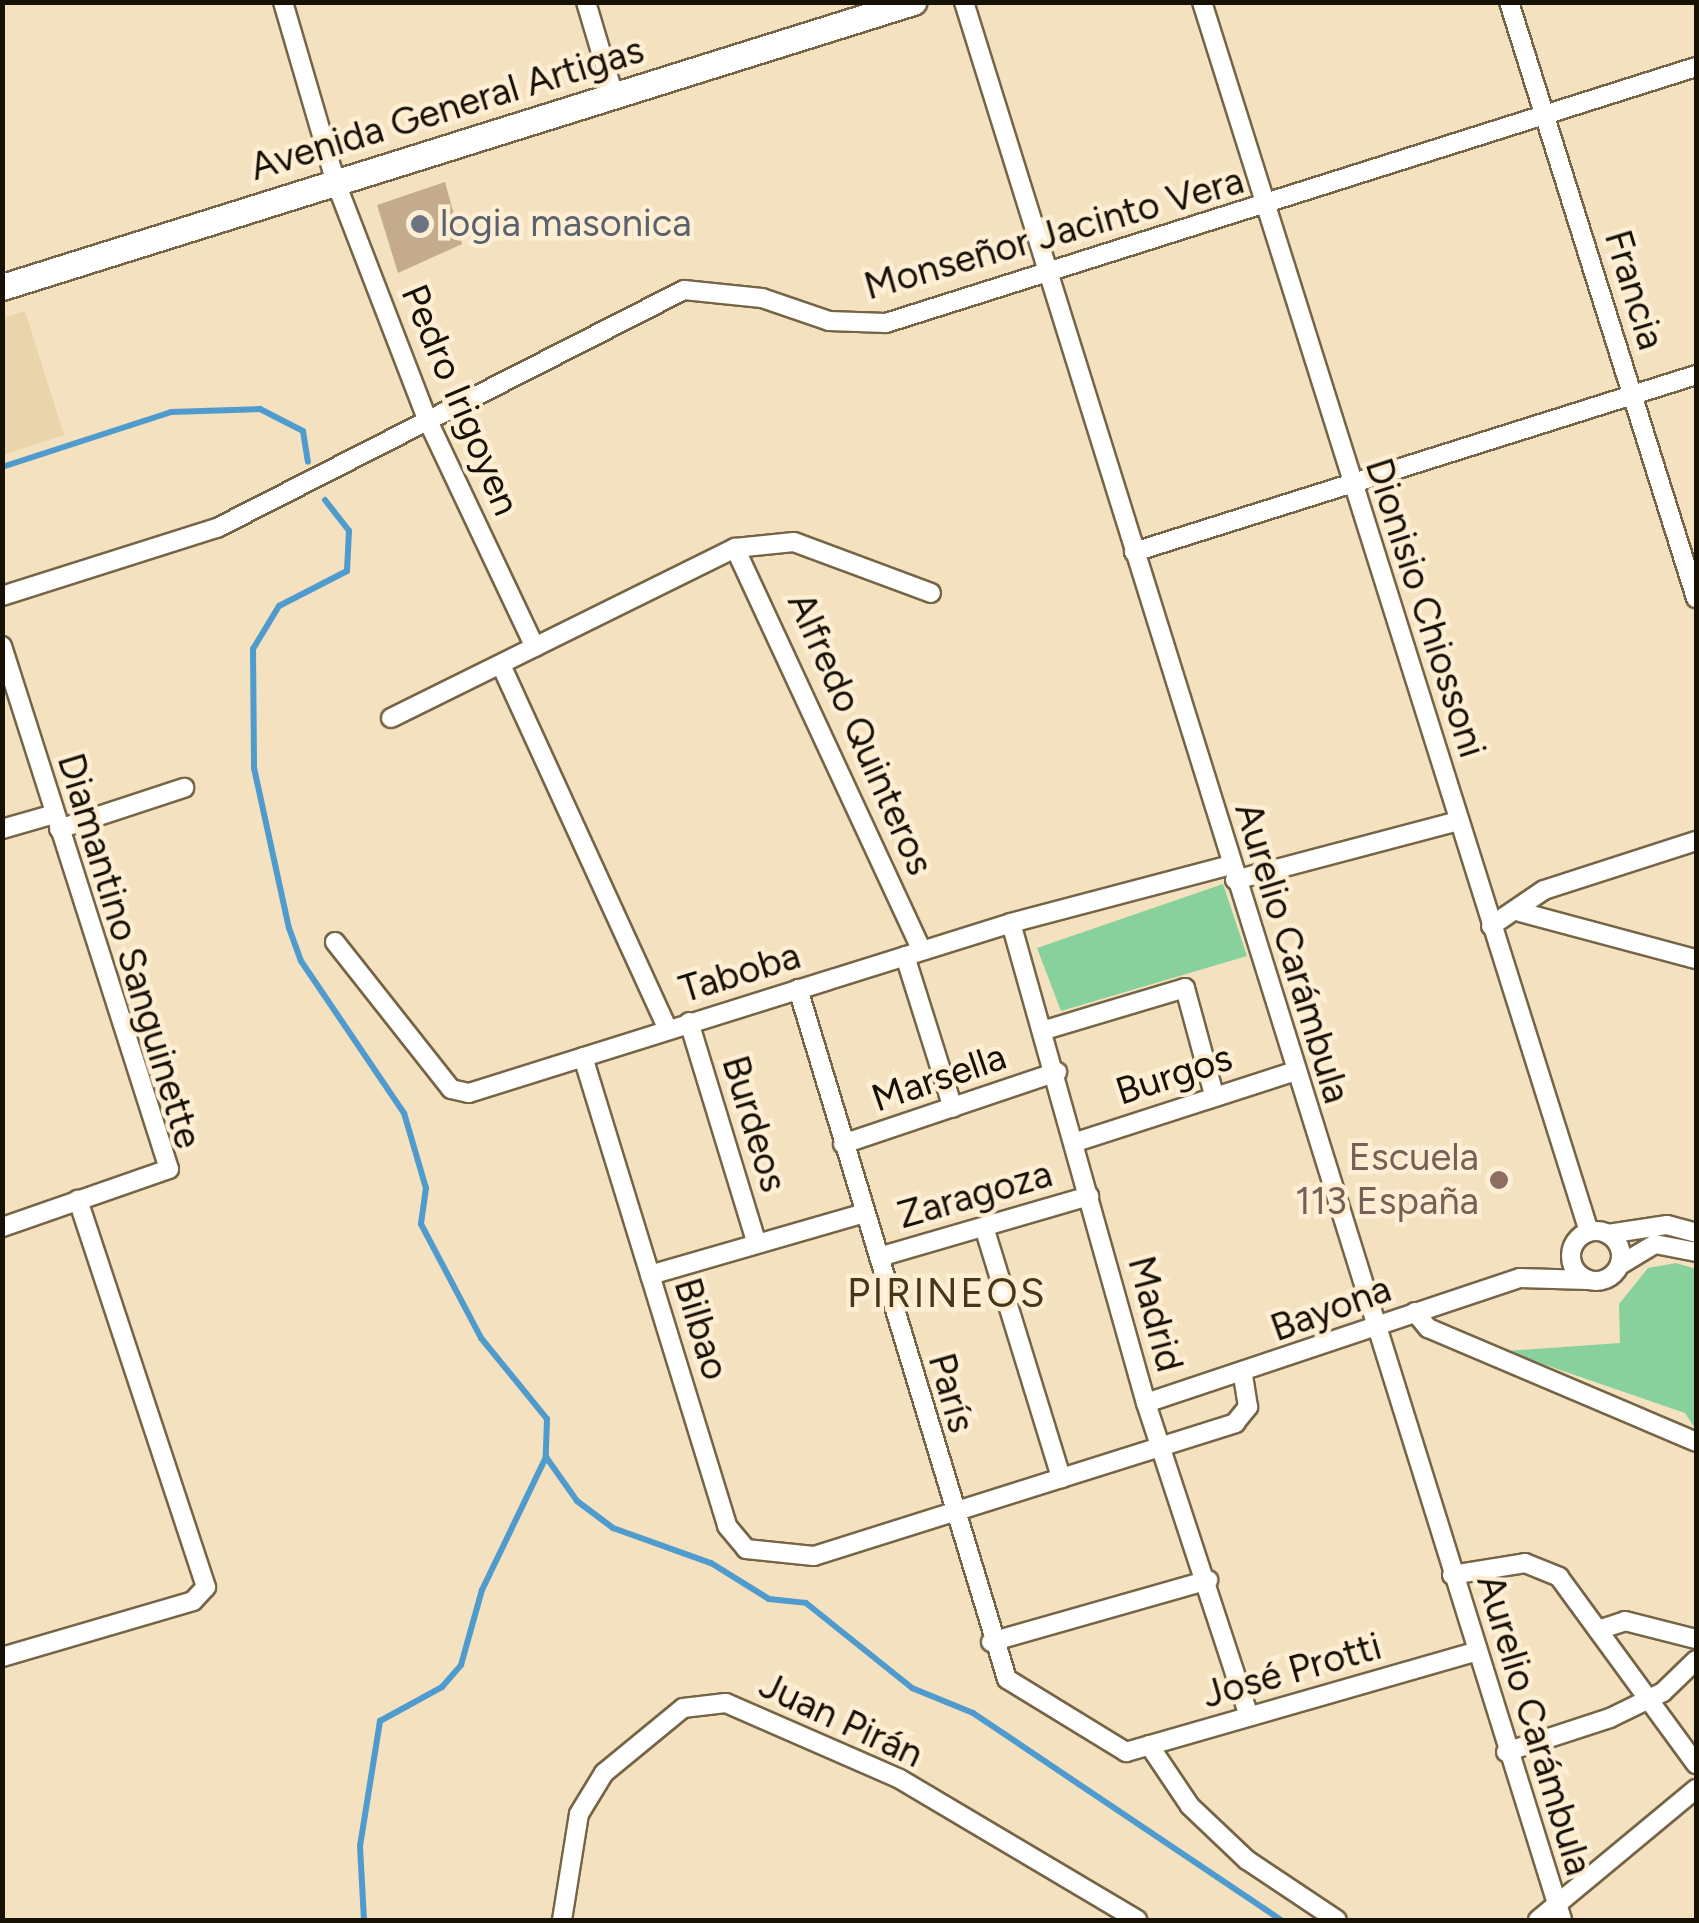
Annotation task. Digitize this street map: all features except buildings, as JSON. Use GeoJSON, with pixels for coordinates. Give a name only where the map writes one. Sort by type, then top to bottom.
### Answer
{"type":"FeatureCollection","features":[{"type":"Feature","properties":{"kind":"main road","name":"Avenida General Artigas"},"geometry":{"type":"LineString","coordinates":[[2,287],[908,3]]}},
{"type":"Feature","properties":{"kind":"street","name":"Pedro Irigoyen"},"geometry":{"type":"LineString","coordinates":[[283,2],[336,183],[428,421],[535,647]]}},
{"type":"Feature","properties":{"kind":"street"},"geometry":{"type":"LineString","coordinates":[[586,2],[614,96]]}},
{"type":"Feature","properties":{"kind":"street","name":"Aurelio Carámbula"},"geometry":{"type":"LineString","coordinates":[[964,2],[1293,1072],[1379,1327],[1475,1652],[1562,1920]]}},
{"type":"Feature","properties":{"kind":"street","name":"Dionisio Chiossoni"},"geometry":{"type":"LineString","coordinates":[[1202,2],[1491,926],[1598,1233],[1620,1265]]}},
{"type":"Feature","properties":{"kind":"street","name":"Francia"},"geometry":{"type":"LineString","coordinates":[[1509,2],[1696,598]]}},
{"type":"Feature","properties":{"kind":"street","name":"Monseñor Jacinto Vera"},"geometry":{"type":"LineString","coordinates":[[2,596],[217,528],[684,290],[762,298],[860,326],[1266,206],[1696,67]]}},
{"type":"Feature","properties":{"kind":"street"},"geometry":{"type":"LineString","coordinates":[[1134,552],[1696,375]]}},
{"type":"Feature","properties":{"kind":"street"},"geometry":{"type":"LineString","coordinates":[[390,718],[734,548],[794,542],[931,593]]}},
{"type":"Feature","properties":{"kind":"street","name":"Alfredo Quinteros"},"geometry":{"type":"LineString","coordinates":[[734,548],[914,953],[952,1108]]}},
{"type":"Feature","properties":{"kind":"street","name":"Diamantino Sanguinette"},"geometry":{"type":"LineString","coordinates":[[2,646],[169,1169],[2,1227]]}},
{"type":"Feature","properties":{"kind":"street"},"geometry":{"type":"LineString","coordinates":[[501,665],[668,1028]]}},
{"type":"Feature","properties":{"kind":"street"},"geometry":{"type":"LineString","coordinates":[[2,829],[56,821],[184,788]]}},
{"type":"Feature","properties":{"kind":"street","name":"Taboba"},"geometry":{"type":"LineString","coordinates":[[335,942],[451,1089],[468,1093],[1012,923],[1458,821]]}},
{"type":"Feature","properties":{"kind":"street"},"geometry":{"type":"LineString","coordinates":[[1491,926],[1520,912],[1544,890],[1696,842]]}},
{"type":"Feature","properties":{"kind":"street"},"geometry":{"type":"LineString","coordinates":[[1520,912],[1696,958]]}},
{"type":"Feature","properties":{"kind":"street","name":"Madrid"},"geometry":{"type":"LineString","coordinates":[[1012,923],[1045,1030],[1146,1403],[1166,1442],[1249,1717]]}},
{"type":"Feature","properties":{"kind":"street"},"geometry":{"type":"LineString","coordinates":[[1045,1030],[1184,988],[1214,1096]]}},
{"type":"Feature","properties":{"kind":"street","name":"París"},"geometry":{"type":"LineString","coordinates":[[798,989],[951,1513],[991,1642],[1007,1680],[1126,1752]]}},
{"type":"Feature","properties":{"kind":"street","name":"Burdeos"},"geometry":{"type":"LineString","coordinates":[[690,1022],[757,1244]]}},
{"type":"Feature","properties":{"kind":"street","name":"Bilbao"},"geometry":{"type":"LineString","coordinates":[[583,1056],[727,1526],[746,1549],[814,1556],[951,1513]]}},
{"type":"Feature","properties":{"kind":"street","name":"Marsella"},"geometry":{"type":"LineString","coordinates":[[843,1144],[1056,1072]]}},
{"type":"Feature","properties":{"kind":"street","name":"Burgos"},"geometry":{"type":"LineString","coordinates":[[1076,1142],[1293,1072]]}},
{"type":"Feature","properties":{"kind":"street","name":"Zaragoza"},"geometry":{"type":"LineString","coordinates":[[879,1257],[1089,1196]]}},
{"type":"Feature","properties":{"kind":"street"},"geometry":{"type":"LineString","coordinates":[[2,1657],[192,1601],[206,1574],[78,1200]]}},
{"type":"Feature","properties":{"kind":"street"},"geometry":{"type":"LineString","coordinates":[[650,1275],[865,1213]]}},
{"type":"Feature","properties":{"kind":"street"},"geometry":{"type":"LineString","coordinates":[[1598,1233],[1666,1225],[1696,1234]]}},
{"type":"Feature","properties":{"kind":"street"},"geometry":{"type":"LineString","coordinates":[[984,1227],[1061,1478]]}},
{"type":"Feature","properties":{"kind":"street","name":"Bayona"},"geometry":{"type":"LineString","coordinates":[[1146,1403],[1537,1274],[1598,1233]]}},
{"type":"Feature","properties":{"kind":"street"},"geometry":{"type":"LineString","coordinates":[[1572,1248],[1575,1270],[1588,1280],[1655,1244],[1696,1252]]}},
{"type":"Feature","properties":{"kind":"street","name":"Bayona"},"geometry":{"type":"LineString","coordinates":[[1537,1274],[1588,1280]]}},
{"type":"Feature","properties":{"kind":"street"},"geometry":{"type":"LineString","coordinates":[[1415,1312],[1428,1328],[1696,1442]]}},
{"type":"Feature","properties":{"kind":"street"},"geometry":{"type":"LineString","coordinates":[[951,1513],[1245,1416],[1243,1374]]}},
{"type":"Feature","properties":{"kind":"street"},"geometry":{"type":"LineString","coordinates":[[1452,1574],[1544,1568],[1598,1630],[1696,1764]]}},
{"type":"Feature","properties":{"kind":"street"},"geometry":{"type":"LineString","coordinates":[[991,1642],[1208,1580]]}},
{"type":"Feature","properties":{"kind":"street"},"geometry":{"type":"LineString","coordinates":[[1598,1630],[1626,1621],[1696,1639]]}},
{"type":"Feature","properties":{"kind":"street","name":"José Protti"},"geometry":{"type":"LineString","coordinates":[[1126,1752],[1475,1652]]}},
{"type":"Feature","properties":{"kind":"street"},"geometry":{"type":"LineString","coordinates":[[1506,1752],[1650,1699],[1696,1660]]}},
{"type":"Feature","properties":{"kind":"street","name":"Juan Pirán"},"geometry":{"type":"LineString","coordinates":[[562,1920],[579,1814],[604,1773],[683,1708],[726,1704],[900,1779],[1137,1920]]}},
{"type":"Feature","properties":{"kind":"street"},"geometry":{"type":"LineString","coordinates":[[1149,1746],[1190,1806],[1233,1846],[1337,1920]]}},
{"type":"Feature","properties":{"kind":"street"},"geometry":{"type":"LineString","coordinates":[[1538,1920],[1554,1900],[1696,1789]]}},
{"type":"Feature","properties":{"kind":"shaded area"},"geometry":{"type":"Polygon","coordinates":[[[25,311],[64,435],[3,455],[3,318],[25,311]]]}},
{"type":"Feature","properties":{"kind":"green space"},"geometry":{"type":"Polygon","coordinates":[[[1223,884],[1247,956],[1061,1011],[1037,948],[1223,884]]]}},
{"type":"Feature","properties":{"kind":"green space"},"geometry":{"type":"Polygon","coordinates":[[[1676,1263],[1696,1269],[1696,1430],[1685,1413],[1505,1351],[1620,1343],[1619,1304],[1648,1268],[1676,1263]]]}},
{"type":"Feature","properties":{"kind":"waterway"},"geometry":{"type":"LineString","coordinates":[[2,467],[171,412],[260,409],[303,431],[308,462]]}},
{"type":"Feature","properties":{"kind":"waterway"},"geometry":{"type":"LineString","coordinates":[[325,500],[349,531],[347,571],[279,606],[253,649],[254,768],[289,928],[301,961],[404,1113],[426,1188],[421,1224],[481,1338],[547,1419],[546,1457],[577,1501],[613,1528],[711,1563],[769,1599],[806,1603],[912,1688],[973,1713],[1281,1920]]}},
{"type":"Feature","properties":{"kind":"waterway"},"geometry":{"type":"LineString","coordinates":[[364,1920],[360,1846],[380,1721],[442,1687],[461,1665],[482,1590],[546,1457]]}},
{"type":"Feature","properties":{"kind":"place","name":"logia masonica"},"geometry":{"type":"Point","coordinates":[420,224]}},
{"type":"Feature","properties":{"kind":"place","name":"Escuela 113 España"},"geometry":{"type":"Point","coordinates":[1499,1180]}},
{"type":"Feature","properties":{"kind":"district","name":"PIRINEOS"},"geometry":{"type":"Point","coordinates":[947,1293]}}]}
